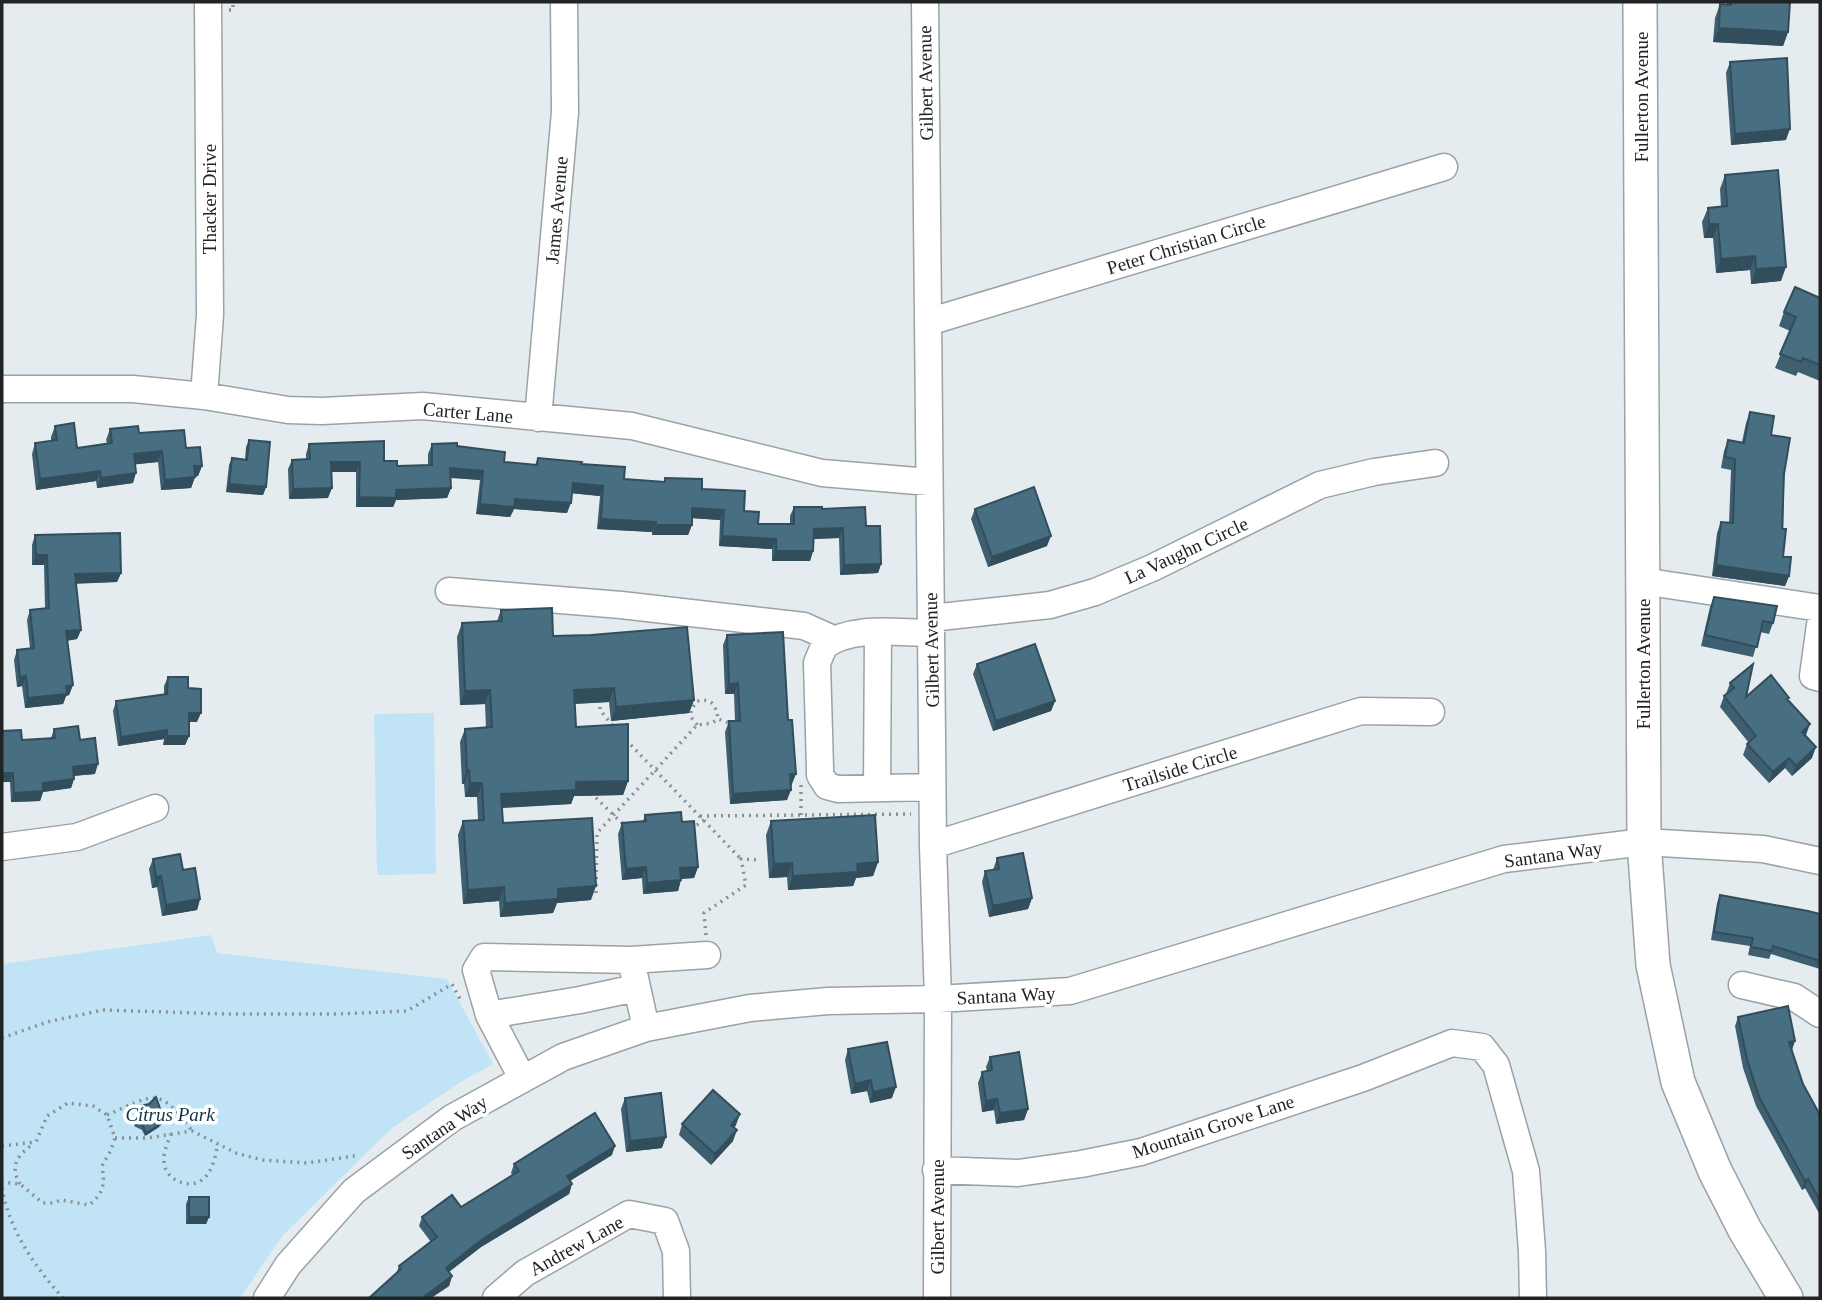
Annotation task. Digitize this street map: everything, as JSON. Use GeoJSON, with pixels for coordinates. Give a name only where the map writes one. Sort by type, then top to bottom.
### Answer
{"type":"FeatureCollection","features":[{"type":"Feature","properties":{"kind":"main road","name":"Fullerton Avenue"},"geometry":{"type":"LineString","coordinates":[[1640,2],[1644,842],[1653,965],[1678,1082],[1715,1171],[1745,1230],[1786,1298]]}},
{"type":"Feature","properties":{"kind":"street","name":"Thacker Drive"},"geometry":{"type":"LineString","coordinates":[[204,396],[210,315],[208,2]]}},
{"type":"Feature","properties":{"kind":"street","name":"James Avenue"},"geometry":{"type":"LineString","coordinates":[[538,418],[565,112],[564,2]]}},
{"type":"Feature","properties":{"kind":"street","name":"Gilbert Avenue"},"geometry":{"type":"LineString","coordinates":[[925,2],[933,845],[938,999],[937,1298]]}},
{"type":"Feature","properties":{"kind":"street","name":"Peter Christian Circle"},"geometry":{"type":"LineString","coordinates":[[928,322],[1444,167]]}},
{"type":"Feature","properties":{"kind":"street","name":"Carter Lane"},"geometry":{"type":"LineString","coordinates":[[2,389],[133,389],[204,396],[288,410],[423,406],[632,426],[822,473],[929,482]]}},
{"type":"Feature","properties":{"kind":"street","name":"La Vaughn Circle"},"geometry":{"type":"LineString","coordinates":[[833,639],[1050,605],[1095,592],[1152,568],[1320,485],[1374,472],[1435,463]]}},
{"type":"Feature","properties":{"kind":"street"},"geometry":{"type":"LineString","coordinates":[[1643,581],[1820,608]]}},
{"type":"Feature","properties":{"kind":"street"},"geometry":{"type":"LineString","coordinates":[[449,591],[621,605],[804,626],[833,639],[824,646],[817,663],[820,775],[827,786],[832,789],[933,787]]}},
{"type":"Feature","properties":{"kind":"street"},"geometry":{"type":"LineString","coordinates":[[1817,677],[1820,625]]}},
{"type":"Feature","properties":{"kind":"street"},"geometry":{"type":"LineString","coordinates":[[877,788],[878,633]]}},
{"type":"Feature","properties":{"kind":"street","name":"Trailside Circle"},"geometry":{"type":"LineString","coordinates":[[933,845],[1361,711],[1430,712]]}},
{"type":"Feature","properties":{"kind":"street"},"geometry":{"type":"LineString","coordinates":[[2,847],[77,837],[155,808]]}},
{"type":"Feature","properties":{"kind":"street","name":"Santana Way"},"geometry":{"type":"LineString","coordinates":[[267,1298],[288,1265],[354,1191],[452,1118],[563,1058],[646,1028],[750,1008],[828,1001],[938,999],[1070,991],[1504,859],[1644,842],[1763,849],[1820,861]]}},
{"type":"Feature","properties":{"kind":"street"},"geometry":{"type":"LineString","coordinates":[[522,1079],[489,1015],[476,970],[484,957],[631,960],[707,955]]}},
{"type":"Feature","properties":{"kind":"street"},"geometry":{"type":"LineString","coordinates":[[631,960],[646,1028]]}},
{"type":"Feature","properties":{"kind":"street"},"geometry":{"type":"LineString","coordinates":[[1742,985],[1794,997],[1820,1014]]}},
{"type":"Feature","properties":{"kind":"street"},"geometry":{"type":"LineString","coordinates":[[489,1015],[636,988]]}},
{"type":"Feature","properties":{"kind":"street","name":"Mountain Grove Lane"},"geometry":{"type":"LineString","coordinates":[[936,1170],[1018,1173],[1141,1152],[1363,1078],[1452,1042],[1482,1047],[1496,1065],[1526,1171],[1533,1298]]}},
{"type":"Feature","properties":{"kind":"street","name":"Andrew Lane"},"geometry":{"type":"LineString","coordinates":[[496,1298],[525,1273],[629,1214],[665,1221],[676,1251],[677,1298]]}},
{"type":"Feature","properties":{"kind":"path"},"geometry":{"type":"LineString","coordinates":[[599,696],[600,710],[610,723],[741,859],[746,885],[705,913],[707,955]]}},
{"type":"Feature","properties":{"kind":"path"},"geometry":{"type":"LineString","coordinates":[[696,725],[691,717],[691,710],[697,701],[711,701],[717,708],[718,719]]}},
{"type":"Feature","properties":{"kind":"path"},"geometry":{"type":"LineString","coordinates":[[718,719],[727,724],[739,724]]}},
{"type":"Feature","properties":{"kind":"path"},"geometry":{"type":"LineString","coordinates":[[596,893],[597,833],[696,725],[712,723],[718,719]]}},
{"type":"Feature","properties":{"kind":"path"},"geometry":{"type":"LineString","coordinates":[[801,776],[801,815]]}},
{"type":"Feature","properties":{"kind":"path"},"geometry":{"type":"LineString","coordinates":[[593,781],[593,795],[628,828]]}},
{"type":"Feature","properties":{"kind":"path"},"geometry":{"type":"LineString","coordinates":[[699,816],[933,813]]}},
{"type":"Feature","properties":{"kind":"path"},"geometry":{"type":"LineString","coordinates":[[691,828],[704,820]]}},
{"type":"Feature","properties":{"kind":"path"},"geometry":{"type":"LineString","coordinates":[[741,859],[760,860]]}},
{"type":"Feature","properties":{"kind":"path"},"geometry":{"type":"LineString","coordinates":[[2,1038],[47,1022],[103,1010],[255,1014],[407,1011],[452,984],[463,1005]]}},
{"type":"Feature","properties":{"kind":"path"},"geometry":{"type":"LineString","coordinates":[[107,1115],[155,1097],[174,1106],[192,1131],[236,1153],[274,1161],[307,1163],[355,1156]]}},
{"type":"Feature","properties":{"kind":"path"},"geometry":{"type":"LineString","coordinates":[[68,1103],[93,1106],[107,1115],[115,1138],[102,1166],[104,1181],[101,1195],[89,1205],[61,1200],[43,1203],[20,1184],[15,1176],[14,1165],[20,1153],[36,1142],[47,1116],[68,1103]]}},
{"type":"Feature","properties":{"kind":"path"},"geometry":{"type":"LineString","coordinates":[[115,1138],[147,1138],[192,1131]]}},
{"type":"Feature","properties":{"kind":"path"},"geometry":{"type":"LineString","coordinates":[[171,1134],[163,1159],[165,1169],[176,1181],[188,1185],[201,1181],[209,1172],[218,1144]]}},
{"type":"Feature","properties":{"kind":"path"},"geometry":{"type":"LineString","coordinates":[[2,1146],[36,1142]]}},
{"type":"Feature","properties":{"kind":"path"},"geometry":{"type":"LineString","coordinates":[[2,1182],[20,1184]]}},
{"type":"Feature","properties":{"kind":"path"},"geometry":{"type":"LineString","coordinates":[[2,1188],[5,1206],[22,1244],[42,1275],[63,1298]]}},
{"type":"Feature","properties":{"kind":"green space"},"geometry":{"type":"Polygon","coordinates":[[[434,713],[436,874],[377,875],[374,714],[434,713]]]}},
{"type":"Feature","properties":{"kind":"green space","name":"Citrus Park"},"geometry":{"type":"Polygon","coordinates":[[[211,935],[217,953],[447,979],[493,1064],[459,1083],[392,1128],[283,1235],[240,1298],[2,1298],[2,964],[211,935]]]}},
{"type":"Feature","properties":{"kind":"building"},"geometry":{"type":"Polygon","coordinates":[[[1731,2],[1790,2],[1788,32],[1719,28],[1720,4],[1731,5],[1731,2]]]}},
{"type":"Feature","properties":{"kind":"building"},"geometry":{"type":"Polygon","coordinates":[[[1787,58],[1790,129],[1735,134],[1730,62],[1787,58]]]}},
{"type":"Feature","properties":{"kind":"building"},"geometry":{"type":"Polygon","coordinates":[[[1778,170],[1786,267],[1756,269],[1755,256],[1721,259],[1718,224],[1709,224],[1708,208],[1727,206],[1725,175],[1778,170]]]}},
{"type":"Feature","properties":{"kind":"building"},"geometry":{"type":"Polygon","coordinates":[[[1795,287],[1820,298],[1820,365],[1803,358],[1801,362],[1780,354],[1796,317],[1784,312],[1795,287]]]}},
{"type":"Feature","properties":{"kind":"building"},"geometry":{"type":"Polygon","coordinates":[[[1750,412],[1774,416],[1771,435],[1790,438],[1784,474],[1782,529],[1786,529],[1783,557],[1791,557],[1789,576],[1716,565],[1721,522],[1733,523],[1735,459],[1725,457],[1728,440],[1744,443],[1750,412]]]}},
{"type":"Feature","properties":{"kind":"building"},"geometry":{"type":"Polygon","coordinates":[[[74,423],[77,448],[112,443],[110,429],[138,426],[139,433],[184,430],[186,448],[200,447],[202,466],[194,466],[195,477],[165,480],[162,451],[134,454],[136,473],[101,478],[100,471],[40,479],[35,443],[57,440],[55,426],[74,423]]]}},
{"type":"Feature","properties":{"kind":"building"},"geometry":{"type":"Polygon","coordinates":[[[249,440],[270,442],[266,487],[229,484],[232,458],[247,460],[249,440]]]}},
{"type":"Feature","properties":{"kind":"building"},"geometry":{"type":"Polygon","coordinates":[[[384,441],[384,461],[397,461],[397,466],[432,465],[432,444],[457,443],[457,446],[505,452],[504,462],[537,465],[538,458],[625,467],[624,479],[665,482],[665,478],[702,479],[702,489],[745,491],[744,511],[759,512],[758,524],[794,524],[794,507],[865,507],[866,526],[880,526],[881,564],[844,565],[843,528],[814,529],[813,551],[776,551],[776,539],[722,536],[724,510],[692,508],[692,525],[656,525],[656,522],[601,519],[603,486],[573,483],[571,503],[515,499],[514,507],[480,504],[483,471],[450,468],[451,488],[396,490],[396,498],[359,497],[360,462],[331,462],[332,488],[293,489],[292,460],[310,459],[309,444],[384,441]]]}},
{"type":"Feature","properties":{"kind":"building"},"geometry":{"type":"Polygon","coordinates":[[[1034,487],[1051,536],[992,557],[975,509],[1034,487]]]}},
{"type":"Feature","properties":{"kind":"building"},"geometry":{"type":"Polygon","coordinates":[[[120,533],[121,573],[75,574],[81,630],[66,631],[73,685],[66,686],[67,694],[28,698],[26,676],[20,677],[17,650],[34,648],[30,610],[49,608],[47,555],[36,555],[35,535],[120,533]]]}},
{"type":"Feature","properties":{"kind":"building"},"geometry":{"type":"Polygon","coordinates":[[[1714,597],[1777,606],[1773,623],[1763,621],[1757,647],[1705,635],[1714,597]]]}},
{"type":"Feature","properties":{"kind":"building"},"geometry":{"type":"Polygon","coordinates":[[[552,608],[553,636],[687,627],[694,700],[616,707],[614,688],[574,690],[576,727],[628,724],[628,781],[576,782],[576,790],[501,794],[503,823],[592,818],[596,886],[558,889],[558,899],[505,903],[504,887],[468,890],[463,821],[484,820],[482,783],[470,783],[467,770],[465,729],[492,727],[490,690],[465,691],[462,623],[502,621],[501,610],[552,608]]]}},
{"type":"Feature","properties":{"kind":"building"},"geometry":{"type":"Polygon","coordinates":[[[783,632],[788,720],[792,720],[796,774],[790,774],[791,790],[733,794],[729,721],[740,721],[738,683],[729,684],[727,635],[783,632]]]}},
{"type":"Feature","properties":{"kind":"building"},"geometry":{"type":"Polygon","coordinates":[[[1035,644],[1055,701],[996,721],[977,664],[1035,644]]]}},
{"type":"Feature","properties":{"kind":"building"},"geometry":{"type":"Polygon","coordinates":[[[1753,664],[1746,697],[1771,675],[1789,698],[1787,699],[1810,724],[1802,732],[1816,747],[1796,766],[1789,758],[1773,772],[1747,744],[1756,736],[1724,696],[1734,688],[1730,683],[1753,664]]]}},
{"type":"Feature","properties":{"kind":"building"},"geometry":{"type":"Polygon","coordinates":[[[168,677],[188,677],[188,688],[201,689],[201,713],[189,713],[189,736],[167,736],[167,730],[121,737],[116,701],[167,694],[168,677]]]}},
{"type":"Feature","properties":{"kind":"building"},"geometry":{"type":"Polygon","coordinates":[[[78,726],[80,740],[95,738],[98,764],[73,767],[74,779],[43,783],[43,791],[14,793],[13,773],[2,773],[2,731],[21,730],[22,740],[55,738],[54,729],[78,726]]]}},
{"type":"Feature","properties":{"kind":"building"},"geometry":{"type":"Polygon","coordinates":[[[681,812],[682,822],[694,821],[698,867],[680,868],[681,880],[647,883],[646,867],[626,869],[622,823],[646,821],[645,815],[681,812]]]}},
{"type":"Feature","properties":{"kind":"building"},"geometry":{"type":"Polygon","coordinates":[[[875,815],[878,862],[857,864],[858,872],[793,876],[792,863],[774,864],[771,821],[875,815]]]}},
{"type":"Feature","properties":{"kind":"building"},"geometry":{"type":"Polygon","coordinates":[[[1023,853],[1032,898],[993,906],[985,871],[999,869],[997,858],[1023,853]]]}},
{"type":"Feature","properties":{"kind":"building"},"geometry":{"type":"Polygon","coordinates":[[[180,854],[183,870],[195,868],[200,899],[166,905],[161,876],[156,877],[153,859],[180,854]]]}},
{"type":"Feature","properties":{"kind":"building"},"geometry":{"type":"Polygon","coordinates":[[[1720,895],[1820,914],[1820,961],[1773,946],[1772,951],[1751,947],[1753,938],[1714,932],[1720,895]]]}},
{"type":"Feature","properties":{"kind":"building"},"geometry":{"type":"Polygon","coordinates":[[[1788,1006],[1795,1041],[1789,1042],[1803,1084],[1820,1115],[1820,1200],[1808,1179],[1805,1181],[1759,1097],[1738,1017],[1788,1006]]]}},
{"type":"Feature","properties":{"kind":"building"},"geometry":{"type":"Polygon","coordinates":[[[887,1042],[896,1087],[873,1092],[871,1080],[855,1084],[848,1049],[887,1042]]]}},
{"type":"Feature","properties":{"kind":"building"},"geometry":{"type":"Polygon","coordinates":[[[1019,1052],[1028,1109],[1000,1113],[997,1099],[986,1101],[982,1072],[992,1070],[990,1057],[1019,1052]]]}},
{"type":"Feature","properties":{"kind":"building"},"geometry":{"type":"Polygon","coordinates":[[[713,1090],[740,1114],[731,1125],[737,1130],[715,1154],[682,1124],[713,1090]]]}},
{"type":"Feature","properties":{"kind":"building"},"geometry":{"type":"Polygon","coordinates":[[[661,1093],[666,1137],[630,1141],[625,1098],[661,1093]]]}},
{"type":"Feature","properties":{"kind":"building"},"geometry":{"type":"Polygon","coordinates":[[[156,1097],[162,1114],[156,1117],[161,1124],[146,1133],[143,1126],[136,1122],[145,1115],[140,1106],[149,1104],[156,1097]]]}},
{"type":"Feature","properties":{"kind":"building"},"geometry":{"type":"Polygon","coordinates":[[[595,1113],[615,1146],[567,1176],[572,1184],[484,1238],[446,1268],[452,1276],[422,1298],[369,1298],[401,1269],[399,1266],[437,1237],[422,1217],[452,1195],[461,1207],[519,1171],[514,1164],[595,1113]]]}},
{"type":"Feature","properties":{"kind":"building"},"geometry":{"type":"Polygon","coordinates":[[[189,1197],[209,1197],[209,1217],[189,1217],[189,1197]]]}}]}
